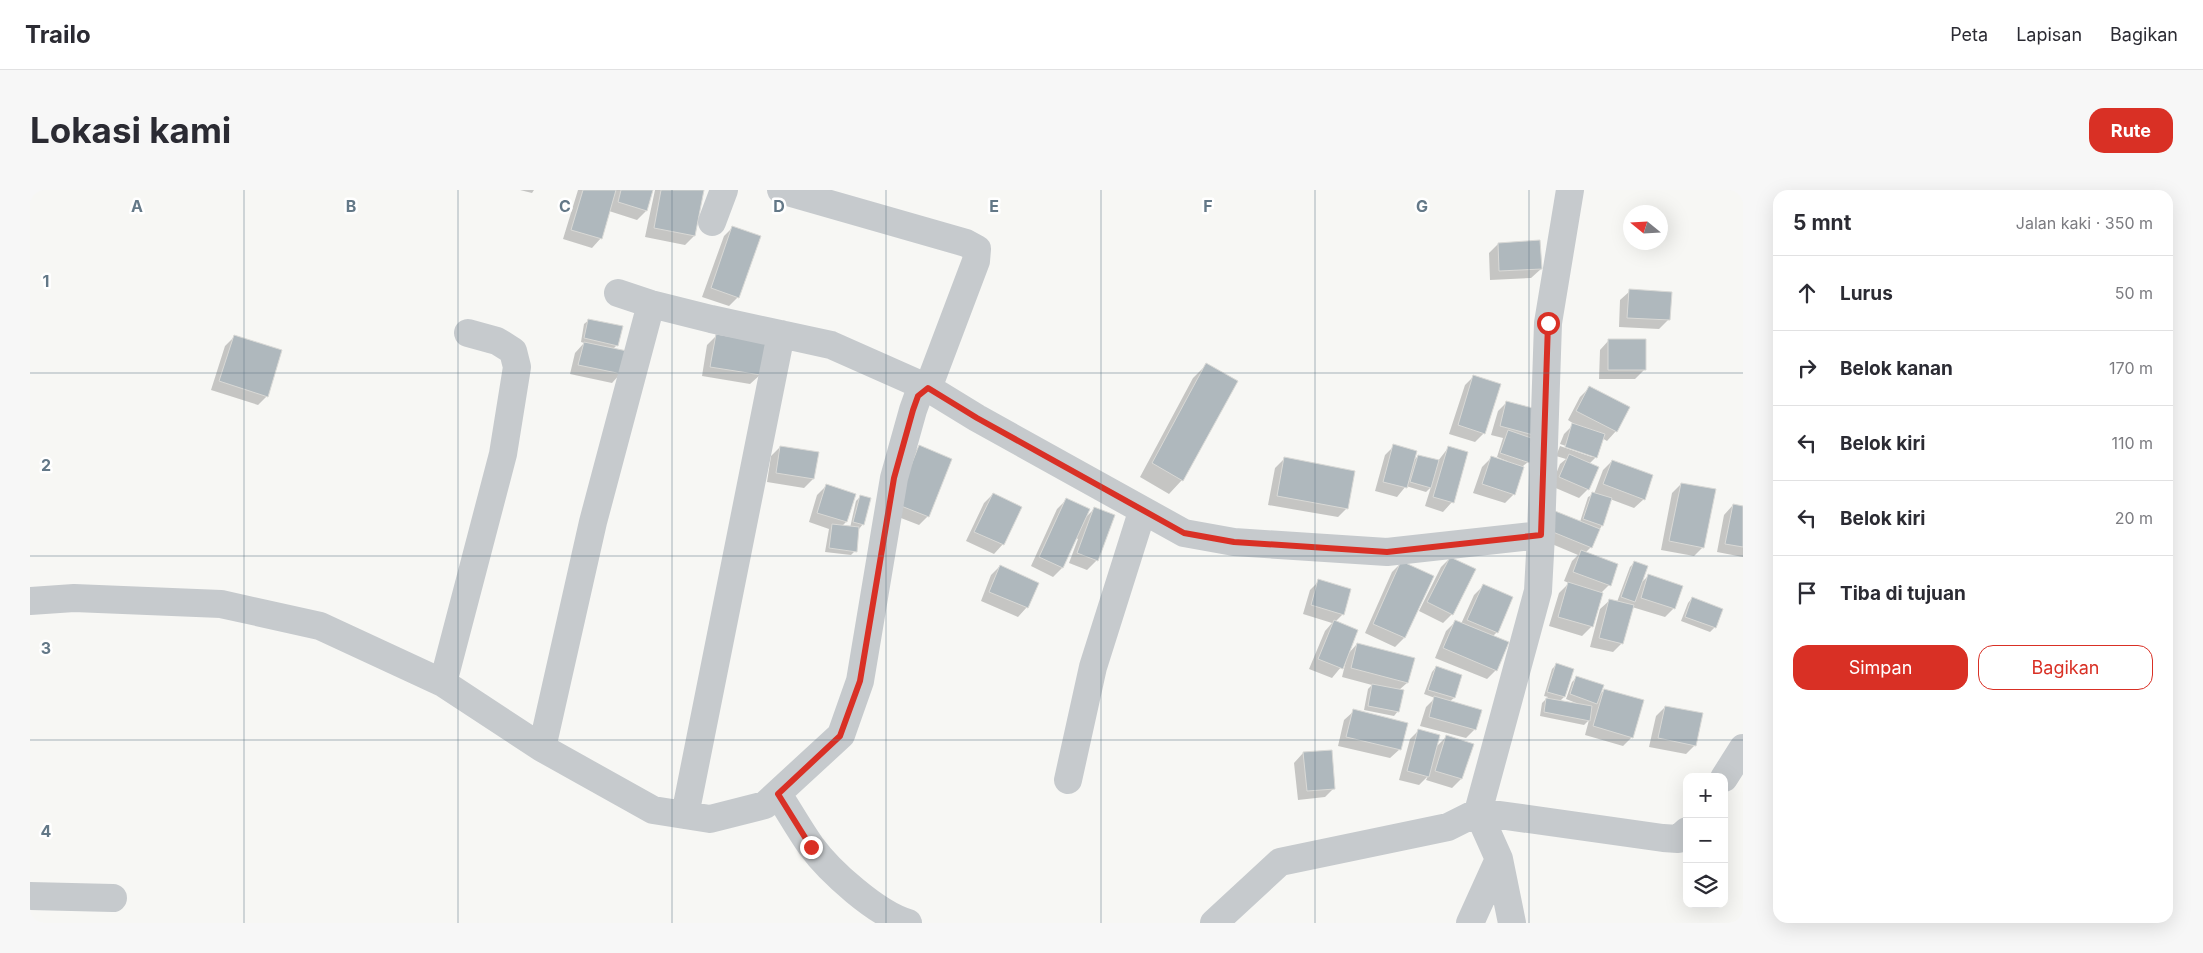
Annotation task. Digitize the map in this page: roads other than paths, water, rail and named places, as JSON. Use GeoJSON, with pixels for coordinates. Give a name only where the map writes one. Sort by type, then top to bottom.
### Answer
{"type":"FeatureCollection","features":[{"type":"Feature","properties":{"kind":"street"},"geometry":{"type":"LineString","coordinates":[[712,222],[724,190]]}},
{"type":"Feature","properties":{"kind":"street"},"geometry":{"type":"LineString","coordinates":[[30,601],[74,598],[221,604],[320,626],[443,684],[542,748],[653,810],[710,819],[765,805],[840,736],[860,681],[894,478],[913,410],[918,396],[928,388],[976,261],[977,249],[966,243],[781,190]]}},
{"type":"Feature","properties":{"kind":"street"},"geometry":{"type":"LineString","coordinates":[[1512,923],[1499,859],[1478,812],[1538,590],[1548,323],[1562,192]]}},
{"type":"Feature","properties":{"kind":"street"},"geometry":{"type":"LineString","coordinates":[[618,293],[651,304],[831,345],[928,388],[1142,512],[1184,533],[1234,542],[1377,551],[1541,535]]}},
{"type":"Feature","properties":{"kind":"street"},"geometry":{"type":"LineString","coordinates":[[542,748],[594,522],[651,304]]}},
{"type":"Feature","properties":{"kind":"street"},"geometry":{"type":"LineString","coordinates":[[443,684],[503,454],[517,367],[513,351],[497,341],[468,333]]}},
{"type":"Feature","properties":{"kind":"street"},"geometry":{"type":"LineString","coordinates":[[685,815],[781,334]]}},
{"type":"Feature","properties":{"kind":"street"},"geometry":{"type":"LineString","coordinates":[[1068,780],[1093,667],[1142,512]]}},
{"type":"Feature","properties":{"kind":"street"},"geometry":{"type":"LineString","coordinates":[[1727,773],[1743,748]]}},
{"type":"Feature","properties":{"kind":"street"},"geometry":{"type":"LineString","coordinates":[[778,794],[811,847],[858,894],[892,919],[908,923]]}},
{"type":"Feature","properties":{"kind":"street"},"geometry":{"type":"LineString","coordinates":[[1214,923],[1280,862],[1448,827],[1478,812],[1663,838],[1678,839],[1683,835]]}},
{"type":"Feature","properties":{"kind":"street"},"geometry":{"type":"LineString","coordinates":[[1470,923],[1499,859]]}},
{"type":"Feature","properties":{"kind":"street"},"geometry":{"type":"LineString","coordinates":[[30,896],[113,898]]}}]}
